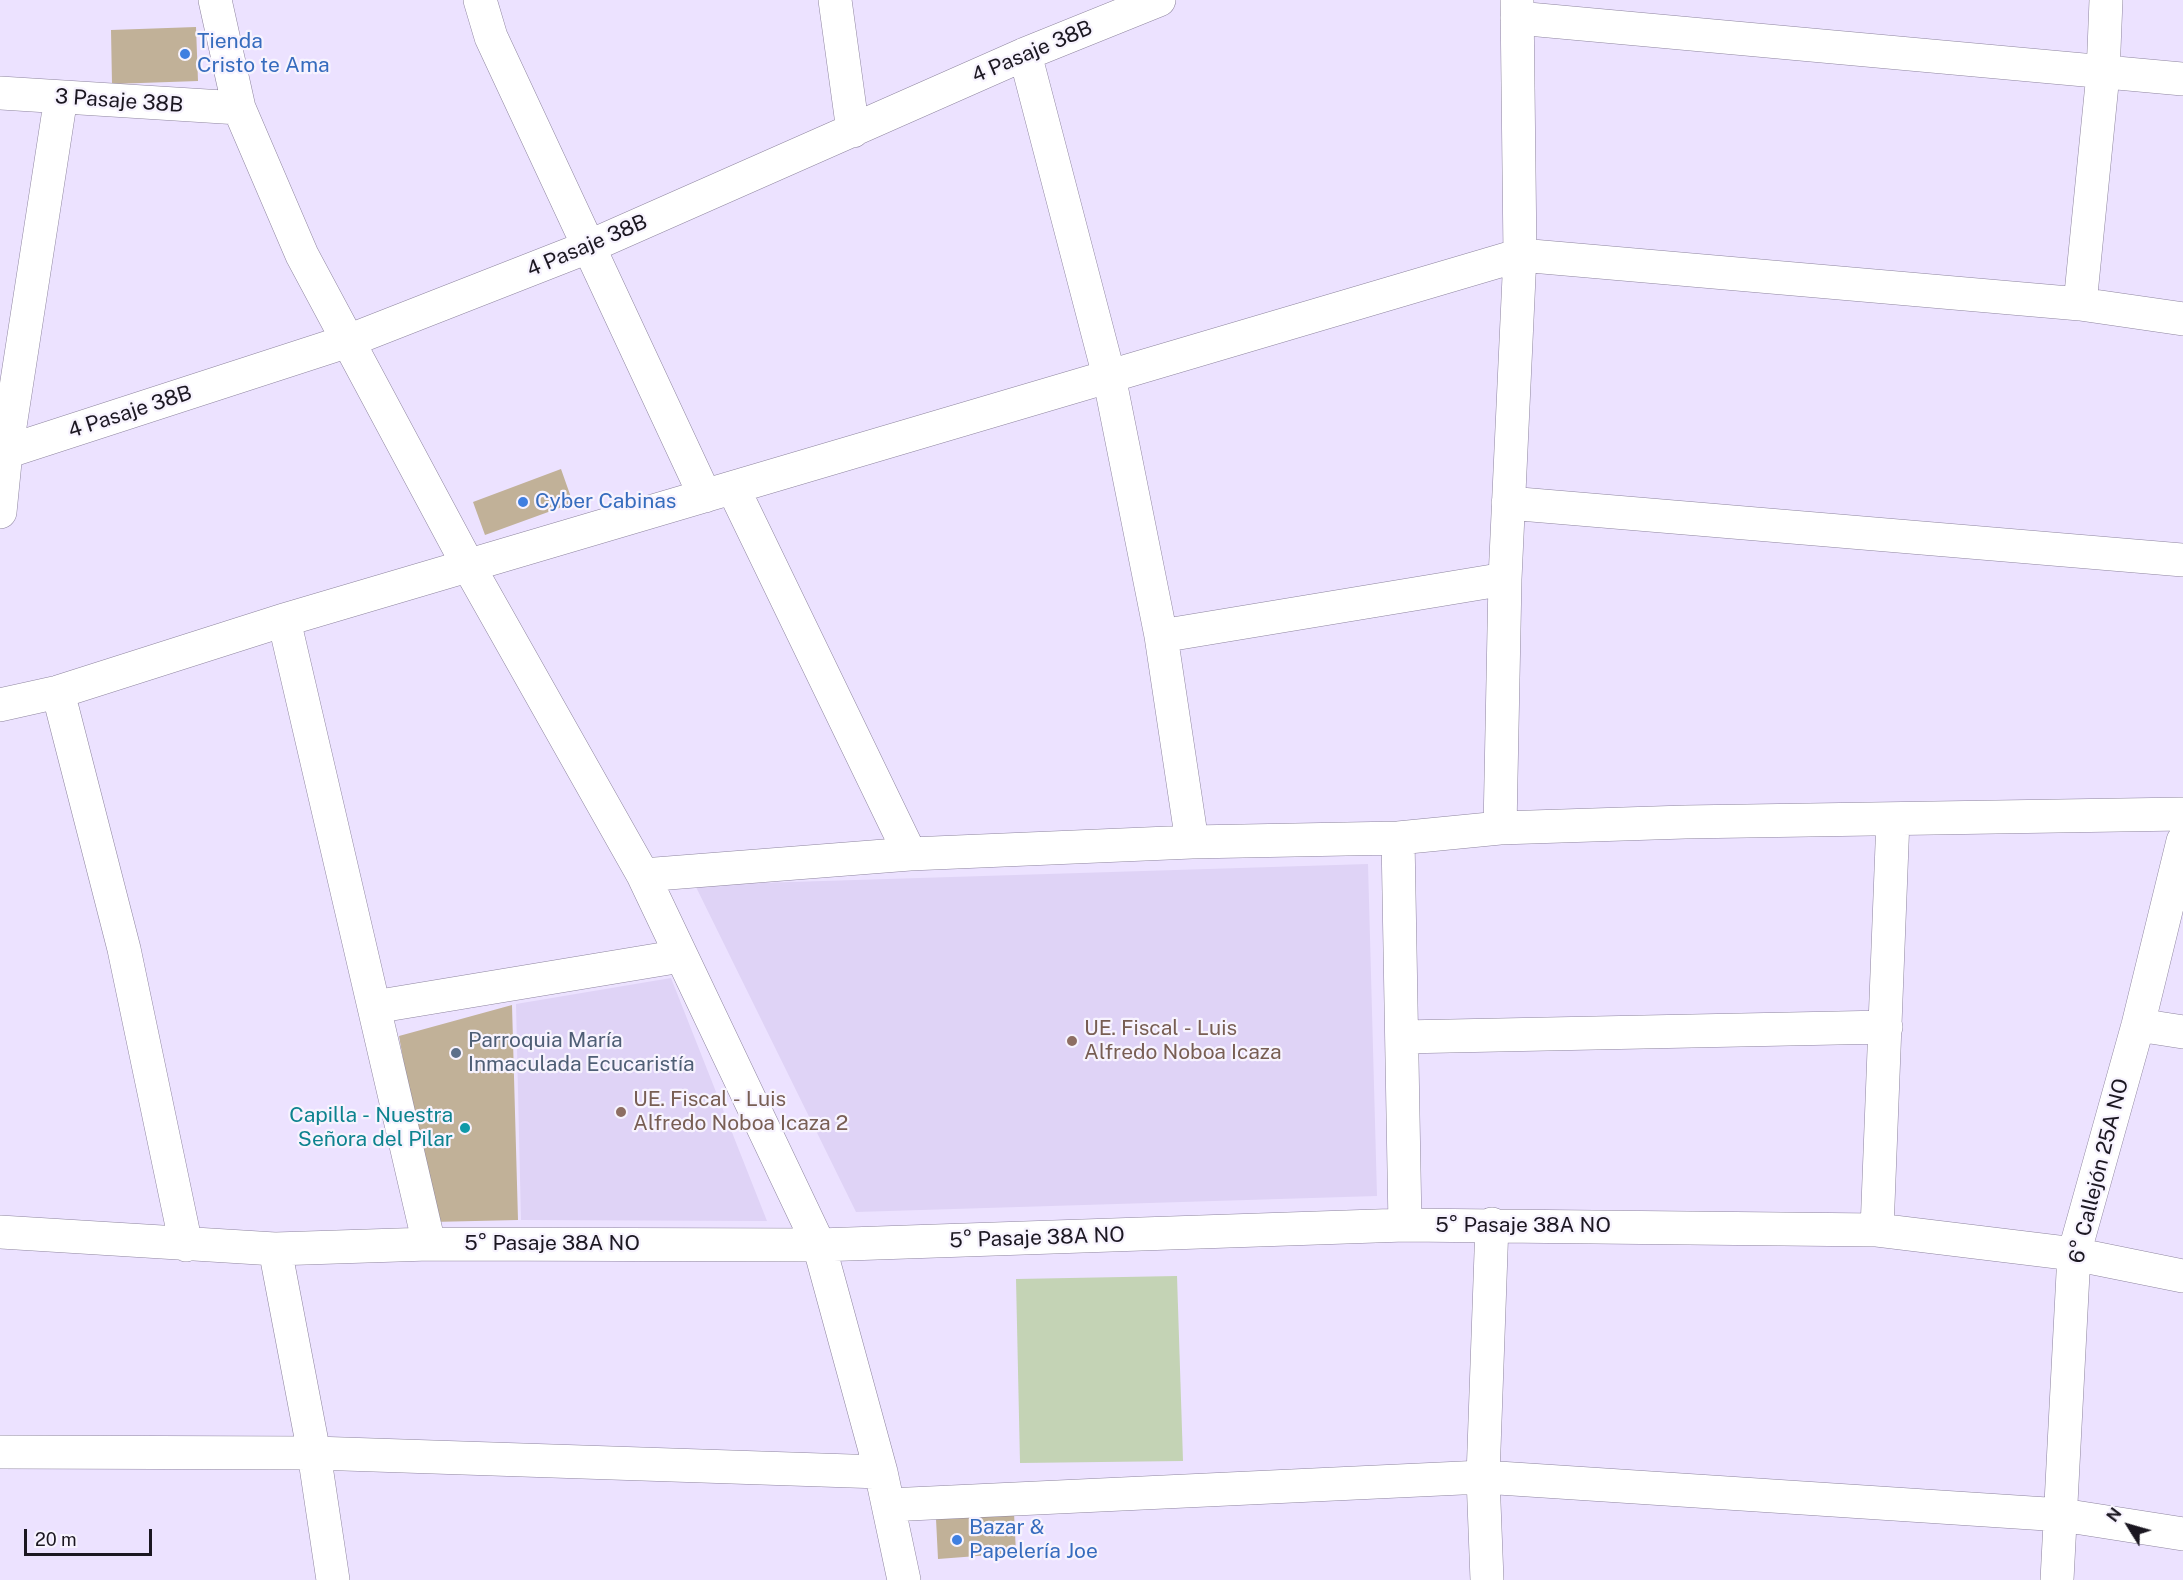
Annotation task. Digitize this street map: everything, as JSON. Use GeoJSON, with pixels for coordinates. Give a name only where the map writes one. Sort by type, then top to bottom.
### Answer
{"type":"FeatureCollection","features":[{"type":"Feature","properties":{"kind":"street"},"geometry":{"type":"LineString","coordinates":[[215,0],[239,108],[302,255],[468,565],[644,875],[819,1245],[881,1472],[904,1580]]}},
{"type":"Feature","properties":{"kind":"street"},"geometry":{"type":"LineString","coordinates":[[480,0],[491,37],[588,247],[910,854]]}},
{"type":"Feature","properties":{"kind":"street"},"geometry":{"type":"LineString","coordinates":[[835,0],[853,131]]}},
{"type":"Feature","properties":{"kind":"street","name":"4 Pasaje 38B"},"geometry":{"type":"LineString","coordinates":[[3,452],[348,341],[588,247],[1025,54],[1113,9],[1159,0]]}},
{"type":"Feature","properties":{"kind":"street"},"geometry":{"type":"LineString","coordinates":[[2080,304],[2103,74],[2106,0]]}},
{"type":"Feature","properties":{"kind":"street"},"geometry":{"type":"LineString","coordinates":[[1500,828],[1505,579],[1520,255],[1517,9],[2103,74],[2183,79]]}},
{"type":"Feature","properties":{"kind":"street"},"geometry":{"type":"LineString","coordinates":[[1025,54],[1109,376],[1161,636],[1192,842]]}},
{"type":"Feature","properties":{"kind":"street","name":"3 Pasaje 38B"},"geometry":{"type":"LineString","coordinates":[[0,93],[239,108]]}},
{"type":"Feature","properties":{"kind":"street"},"geometry":{"type":"LineString","coordinates":[[0,512],[3,452],[61,97]]}},
{"type":"Feature","properties":{"kind":"street"},"geometry":{"type":"LineString","coordinates":[[0,705],[58,692],[284,620],[468,565],[1520,255],[2080,304],[2183,319]]}},
{"type":"Feature","properties":{"kind":"street"},"geometry":{"type":"LineString","coordinates":[[1508,503],[2183,560]]}},
{"type":"Feature","properties":{"kind":"street"},"geometry":{"type":"LineString","coordinates":[[1161,636],[1505,579]]}},
{"type":"Feature","properties":{"kind":"street"},"geometry":{"type":"LineString","coordinates":[[284,620],[429,1244]]}},
{"type":"Feature","properties":{"kind":"street"},"geometry":{"type":"LineString","coordinates":[[58,692],[124,949],[186,1245]]}},
{"type":"Feature","properties":{"kind":"street"},"geometry":{"type":"LineString","coordinates":[[644,875],[910,854],[1192,842],[1398,838],[1500,828],[2183,814]]}},
{"type":"Feature","properties":{"kind":"street"},"geometry":{"type":"LineString","coordinates":[[1877,1230],[1893,819]]}},
{"type":"Feature","properties":{"kind":"street"},"geometry":{"type":"LineString","coordinates":[[1398,838],[1405,1225]]}},
{"type":"Feature","properties":{"kind":"street","name":"6° Callejón 25A NO"},"geometry":{"type":"LineString","coordinates":[[2057,1580],[2074,1254],[2138,1025],[2183,842]]}},
{"type":"Feature","properties":{"kind":"street"},"geometry":{"type":"LineString","coordinates":[[374,1007],[681,956]]}},
{"type":"Feature","properties":{"kind":"street"},"geometry":{"type":"LineString","coordinates":[[2138,1025],[2183,1032]]}},
{"type":"Feature","properties":{"kind":"street"},"geometry":{"type":"LineString","coordinates":[[1402,1037],[1886,1027]]}},
{"type":"Feature","properties":{"kind":"street"},"geometry":{"type":"LineString","coordinates":[[1487,1580],[1483,1477],[1492,1224]]}},
{"type":"Feature","properties":{"kind":"street","name":"5° Pasaje 38A NO"},"geometry":{"type":"LineString","coordinates":[[0,1232],[275,1250],[429,1244],[819,1245],[1405,1225],[1492,1224],[1877,1230],[2074,1254],[2183,1276]]}},
{"type":"Feature","properties":{"kind":"street"},"geometry":{"type":"LineString","coordinates":[[275,1250],[314,1453],[333,1580]]}},
{"type":"Feature","properties":{"kind":"street"},"geometry":{"type":"LineString","coordinates":[[0,1452],[314,1453],[881,1472]]}},
{"type":"Feature","properties":{"kind":"street"},"geometry":{"type":"LineString","coordinates":[[888,1505],[1483,1477],[2062,1515],[2183,1534]]}},
{"type":"Feature","properties":{"kind":"shaded area","name":"UE. Fiscal - Luis Alfredo Noboa Icaza"},"geometry":{"type":"Polygon","coordinates":[[[1368,864],[1377,1196],[856,1212],[695,885],[1368,864]]]}},
{"type":"Feature","properties":{"kind":"shaded area","name":"UE. Fiscal - Luis Alfredo Noboa Icaza 2"},"geometry":{"type":"Polygon","coordinates":[[[671,978],[767,1221],[521,1220],[516,1004],[671,978]]]}},
{"type":"Feature","properties":{"kind":"green space"},"geometry":{"type":"Polygon","coordinates":[[[1177,1276],[1183,1461],[1020,1463],[1016,1279],[1177,1276]]]}},
{"type":"Feature","properties":{"kind":"building"},"geometry":{"type":"Polygon","coordinates":[[[196,27],[198,81],[112,84],[111,30],[196,27]]]}},
{"type":"Feature","properties":{"kind":"building","name":"Cyber Cabinas"},"geometry":{"type":"Polygon","coordinates":[[[561,469],[573,503],[485,535],[473,502],[561,469]]]}},
{"type":"Feature","properties":{"kind":"building","name":"Capilla - Nuestra Señora del Pilar"},"geometry":{"type":"Polygon","coordinates":[[[512,1005],[518,1220],[432,1222],[399,1036],[512,1005]]]}},
{"type":"Feature","properties":{"kind":"building"},"geometry":{"type":"Polygon","coordinates":[[[1014,1513],[1016,1553],[938,1559],[936,1519],[1014,1513]]]}},
{"type":"Feature","properties":{"kind":"place","name":"Tienda Cristo te Ama"},"geometry":{"type":"Point","coordinates":[185,54]}},
{"type":"Feature","properties":{"kind":"place","name":"Cyber Cabinas"},"geometry":{"type":"Point","coordinates":[523,502]}},
{"type":"Feature","properties":{"kind":"place","name":"UE. Fiscal - Luis Alfredo Noboa Icaza"},"geometry":{"type":"Point","coordinates":[1072,1041]}},
{"type":"Feature","properties":{"kind":"place","name":"Parroquia María Inmaculada Ecucaristía"},"geometry":{"type":"Point","coordinates":[456,1053]}},
{"type":"Feature","properties":{"kind":"place","name":"UE. Fiscal - Luis Alfredo Noboa Icaza 2"},"geometry":{"type":"Point","coordinates":[621,1112]}},
{"type":"Feature","properties":{"kind":"place","name":"Capilla - Nuestra Señora del Pilar"},"geometry":{"type":"Point","coordinates":[465,1128]}},
{"type":"Feature","properties":{"kind":"place","name":"Bazar & Papelería Joe"},"geometry":{"type":"Point","coordinates":[957,1540]}}]}
